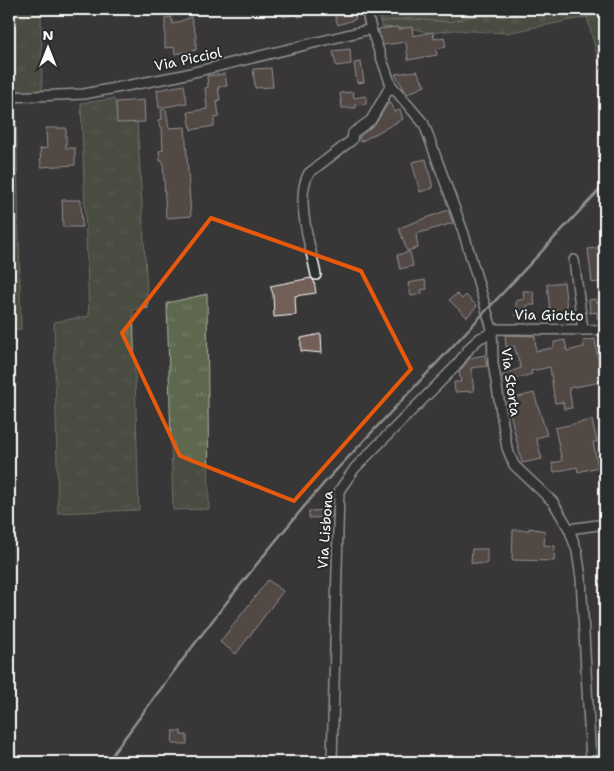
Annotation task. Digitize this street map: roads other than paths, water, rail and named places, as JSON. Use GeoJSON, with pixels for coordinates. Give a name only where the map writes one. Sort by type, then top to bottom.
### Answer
{"type":"FeatureCollection","features":[{"type":"Feature","properties":{"kind":"street","name":"Via Storta"},"geometry":{"type":"LineString","coordinates":[[366,9],[371,30],[391,85],[424,124],[458,218],[492,331],[493,364],[507,448],[514,465],[552,502],[569,529],[577,551],[581,578],[591,762]]}},
{"type":"Feature","properties":{"kind":"street","name":"Via Picciol"},"geometry":{"type":"LineString","coordinates":[[9,97],[84,94],[178,76],[371,30]]}},
{"type":"Feature","properties":{"kind":"street"},"geometry":{"type":"LineString","coordinates":[[316,275],[304,209],[303,187],[305,179],[309,173],[352,140],[353,133],[370,120],[391,85]]}},
{"type":"Feature","properties":{"kind":"street"},"geometry":{"type":"LineString","coordinates":[[574,260],[583,330]]}},
{"type":"Feature","properties":{"kind":"street","name":"Via Giotto"},"geometry":{"type":"LineString","coordinates":[[492,331],[605,330]]}},
{"type":"Feature","properties":{"kind":"street","name":"Via Lisbona"},"geometry":{"type":"LineString","coordinates":[[332,762],[339,491],[350,474],[394,426],[455,367],[471,346],[492,331]]}},
{"type":"Feature","properties":{"kind":"street"},"geometry":{"type":"LineString","coordinates":[[569,529],[605,524]]}},
{"type":"Feature","properties":{"kind":"railway"},"geometry":{"type":"LineString","coordinates":[[107,762],[213,619],[326,481],[605,184]]}}]}
